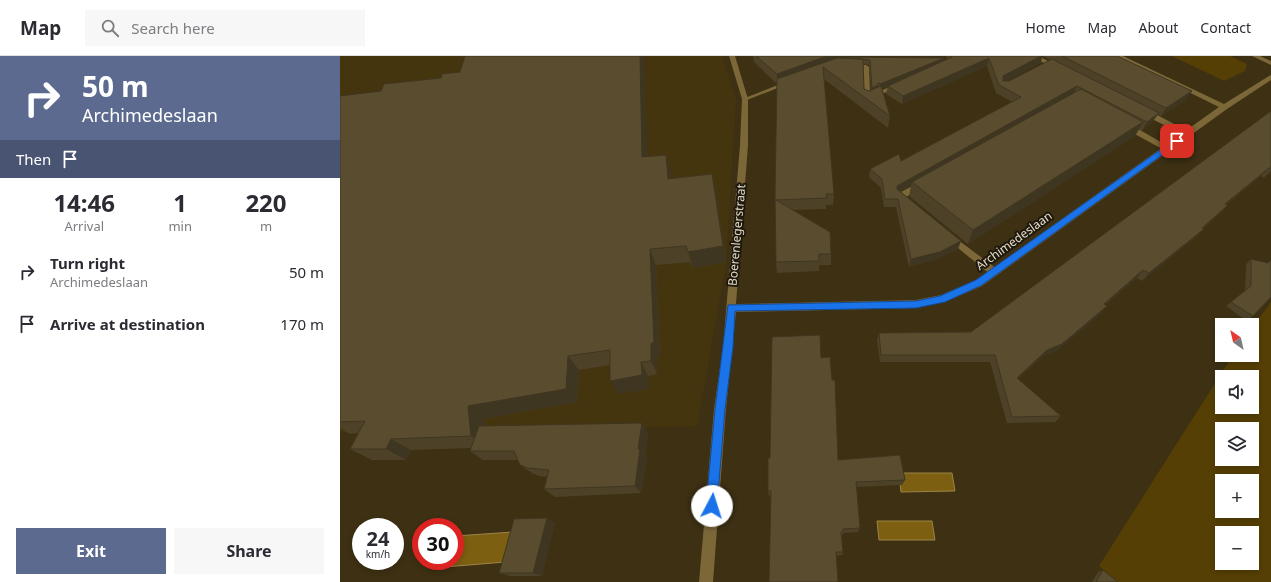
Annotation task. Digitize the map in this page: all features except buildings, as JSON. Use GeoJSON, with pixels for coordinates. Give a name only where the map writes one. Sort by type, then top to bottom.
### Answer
{"type":"FeatureCollection","features":[{"type":"Feature","properties":{"kind":"street","name":"Boerenlegerstraat"},"geometry":{"type":"LineString","coordinates":[[706,582],[719,416],[728,347],[744,145],[745,99],[732,56]]}},
{"type":"Feature","properties":{"kind":"street"},"geometry":{"type":"LineString","coordinates":[[1034,56],[1046,65],[1063,70]]}},
{"type":"Feature","properties":{"kind":"street"},"geometry":{"type":"LineString","coordinates":[[1118,56],[1224,108]]}},
{"type":"Feature","properties":{"kind":"street"},"geometry":{"type":"LineString","coordinates":[[1255,56],[1271,63]]}},
{"type":"Feature","properties":{"kind":"street"},"geometry":{"type":"LineString","coordinates":[[843,66],[866,67],[867,99],[903,84]]}},
{"type":"Feature","properties":{"kind":"street","name":"Archimedeslaan"},"geometry":{"type":"LineString","coordinates":[[731,308],[916,304],[942,299],[979,283],[1187,134],[1271,77]]}},
{"type":"Feature","properties":{"kind":"street"},"geometry":{"type":"LineString","coordinates":[[745,99],[800,79]]}},
{"type":"Feature","properties":{"kind":"street"},"geometry":{"type":"LineString","coordinates":[[1139,109],[1187,134]]}},
{"type":"Feature","properties":{"kind":"street"},"geometry":{"type":"LineString","coordinates":[[1114,120],[1168,148]]}},
{"type":"Feature","properties":{"kind":"street"},"geometry":{"type":"LineString","coordinates":[[912,206],[900,196],[928,181]]}},
{"type":"Feature","properties":{"kind":"street"},"geometry":{"type":"LineString","coordinates":[[941,229],[994,272]]}},
{"type":"Feature","properties":{"kind":"shaded area"},"geometry":{"type":"Polygon","coordinates":[[[340,56],[722,56],[736,99],[726,264],[697,426],[340,433],[340,56]]]}},
{"type":"Feature","properties":{"kind":"shaded area"},"geometry":{"type":"Polygon","coordinates":[[[1172,56],[1230,56],[1247,64],[1245,71],[1224,81],[1172,56]]]}},
{"type":"Feature","properties":{"kind":"shaded area"},"geometry":{"type":"Polygon","coordinates":[[[1271,302],[1271,582],[1118,582],[1099,566],[1215,383],[1215,414],[1259,414],[1259,370],[1223,370],[1229,362],[1259,362],[1259,318],[1271,302]]]}},
{"type":"Feature","properties":{"kind":"shaded area"},"geometry":{"type":"Polygon","coordinates":[[[899,473],[952,473],[955,491],[901,492],[899,473]]]}},
{"type":"Feature","properties":{"kind":"shaded area"},"geometry":{"type":"Polygon","coordinates":[[[877,521],[932,521],[935,540],[879,540],[877,521]]]}},
{"type":"Feature","properties":{"kind":"shaded area"},"geometry":{"type":"Polygon","coordinates":[[[513,532],[506,562],[464,565],[464,535],[513,532]]]}},
{"type":"Feature","properties":{"kind":"route"},"geometry":{"type":"LineString","coordinates":[[712,506],[720,409],[728,347],[731,308],[916,304],[942,299],[979,283],[1177,141]]}}]}
